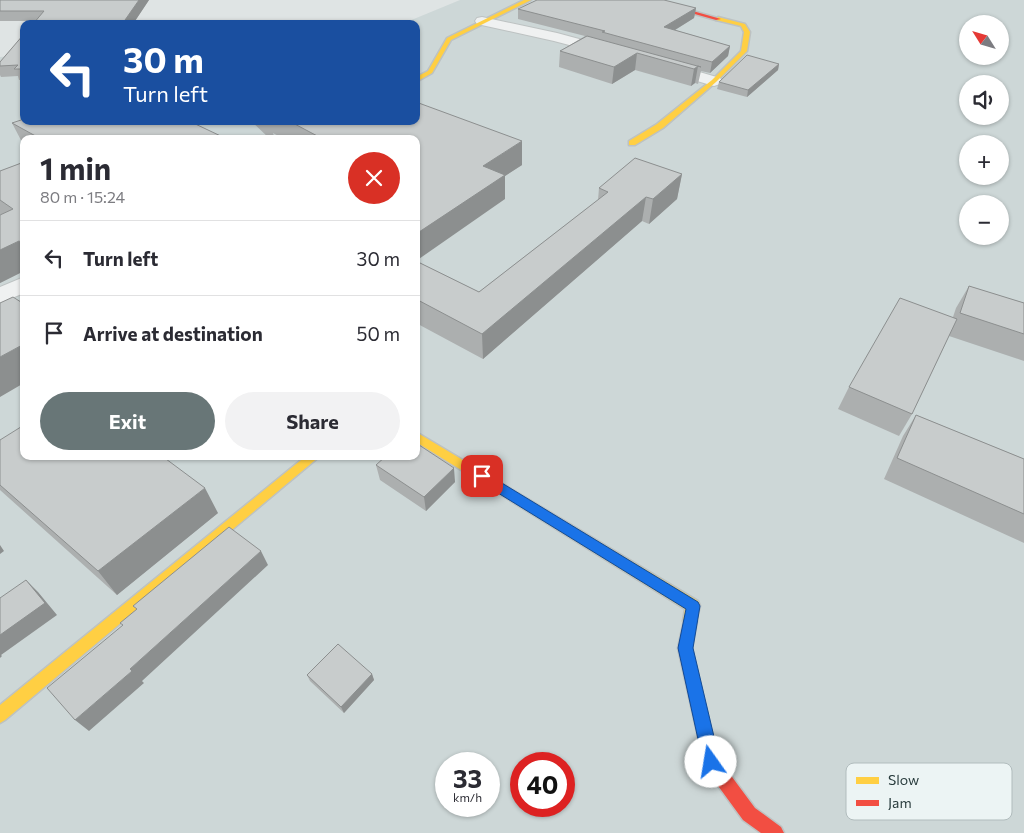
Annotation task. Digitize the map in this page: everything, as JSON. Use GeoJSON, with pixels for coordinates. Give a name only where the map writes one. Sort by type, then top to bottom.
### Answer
{"type":"FeatureCollection","features":[{"type":"Feature","properties":{"kind":"street"},"geometry":{"type":"LineString","coordinates":[[420,78],[430,72],[449,39],[482,21],[528,0]]}},
{"type":"Feature","properties":{"kind":"street"},"geometry":{"type":"LineString","coordinates":[[632,143],[660,126],[714,81],[744,51],[747,32],[744,25],[648,0]]}},
{"type":"Feature","properties":{"kind":"street"},"geometry":{"type":"LineString","coordinates":[[482,21],[557,37],[622,55]]}},
{"type":"Feature","properties":{"kind":"street"},"geometry":{"type":"LineString","coordinates":[[649,63],[714,81]]}},
{"type":"Feature","properties":{"kind":"street"},"geometry":{"type":"LineString","coordinates":[[0,296],[20,286]]}},
{"type":"Feature","properties":{"kind":"street"},"geometry":{"type":"LineString","coordinates":[[420,438],[693,606],[686,648],[711,762],[749,814],[775,833]]}},
{"type":"Feature","properties":{"kind":"street"},"geometry":{"type":"LineString","coordinates":[[0,715],[309,460]]}},
{"type":"Feature","properties":{"kind":"shaded area"},"geometry":{"type":"Polygon","coordinates":[[[460,0],[1024,0],[1024,833],[0,833],[0,57],[20,55],[20,125],[420,125],[420,20],[411,20],[460,0]]]}},
{"type":"Feature","properties":{"kind":"building"},"geometry":{"type":"Polygon","coordinates":[[[0,0],[139,0],[125,20],[36,20],[44,11],[0,11],[0,0]]]}},
{"type":"Feature","properties":{"kind":"building"},"geometry":{"type":"Polygon","coordinates":[[[537,0],[664,0],[696,8],[664,27],[730,46],[712,62],[602,32],[605,31],[518,9],[537,0]]]}},
{"type":"Feature","properties":{"kind":"building"},"geometry":{"type":"Polygon","coordinates":[[[587,36],[698,66],[694,69],[637,53],[614,67],[560,51],[587,36]]]}},
{"type":"Feature","properties":{"kind":"building"},"geometry":{"type":"Polygon","coordinates":[[[20,39],[20,69],[14,69],[18,65],[0,66],[0,62],[20,39]]]}},
{"type":"Feature","properties":{"kind":"building"},"geometry":{"type":"Polygon","coordinates":[[[747,55],[779,64],[748,90],[719,82],[747,55]]]}},
{"type":"Feature","properties":{"kind":"building"},"geometry":{"type":"Polygon","coordinates":[[[420,103],[522,141],[483,166],[505,175],[420,231],[420,135],[315,135],[297,125],[420,125],[420,103]]]}},
{"type":"Feature","properties":{"kind":"building"},"geometry":{"type":"Polygon","coordinates":[[[20,120],[20,125],[197,125],[219,135],[34,135],[12,123],[20,120]]]}},
{"type":"Feature","properties":{"kind":"building"},"geometry":{"type":"Polygon","coordinates":[[[635,158],[682,174],[653,199],[646,197],[482,334],[420,301],[420,263],[479,292],[608,192],[599,188],[635,158]]]}},
{"type":"Feature","properties":{"kind":"building"},"geometry":{"type":"Polygon","coordinates":[[[20,164],[20,242],[0,250],[0,215],[13,209],[0,200],[0,171],[20,164]]]}},
{"type":"Feature","properties":{"kind":"building"},"geometry":{"type":"Polygon","coordinates":[[[969,286],[1024,303],[1024,334],[960,313],[969,286]]]}},
{"type":"Feature","properties":{"kind":"building"},"geometry":{"type":"Polygon","coordinates":[[[13,297],[20,301],[20,346],[0,357],[0,303],[13,297]]]}},
{"type":"Feature","properties":{"kind":"building"},"geometry":{"type":"Polygon","coordinates":[[[900,298],[957,319],[912,414],[849,387],[900,298]]]}},
{"type":"Feature","properties":{"kind":"building"},"geometry":{"type":"Polygon","coordinates":[[[916,415],[1024,459],[1024,514],[897,458],[916,415]]]}},
{"type":"Feature","properties":{"kind":"building"},"geometry":{"type":"Polygon","coordinates":[[[20,428],[20,460],[167,460],[205,488],[98,571],[0,485],[0,440],[20,428]]]}},
{"type":"Feature","properties":{"kind":"building"},"geometry":{"type":"Polygon","coordinates":[[[420,446],[454,468],[424,497],[376,465],[382,460],[420,460],[420,446]]]}},
{"type":"Feature","properties":{"kind":"building"},"geometry":{"type":"Polygon","coordinates":[[[229,527],[261,551],[130,669],[132,671],[75,720],[47,688],[123,625],[120,623],[137,609],[133,606],[229,527]]]}},
{"type":"Feature","properties":{"kind":"building"},"geometry":{"type":"Polygon","coordinates":[[[26,580],[45,603],[0,635],[0,598],[26,580]]]}},
{"type":"Feature","properties":{"kind":"building"},"geometry":{"type":"Polygon","coordinates":[[[338,644],[372,674],[341,707],[307,675],[338,644]]]}},
{"type":"Feature","properties":{"kind":"traffic: slow"},"geometry":{"type":"LineString","coordinates":[[420,78],[430,72],[449,39],[528,0]]}},
{"type":"Feature","properties":{"kind":"traffic: slow"},"geometry":{"type":"LineString","coordinates":[[632,143],[660,126],[714,81],[744,51],[747,32],[743,25],[718,19]]}},
{"type":"Feature","properties":{"kind":"traffic: slow"},"geometry":{"type":"LineString","coordinates":[[420,438],[693,606],[690,621]]}},
{"type":"Feature","properties":{"kind":"traffic: slow"},"geometry":{"type":"LineString","coordinates":[[0,715],[309,460]]}},
{"type":"Feature","properties":{"kind":"traffic: jam"},"geometry":{"type":"LineString","coordinates":[[648,0],[718,19]]}},
{"type":"Feature","properties":{"kind":"traffic: jam"},"geometry":{"type":"LineString","coordinates":[[690,621],[685,648],[711,762],[749,814],[775,833]]}},
{"type":"Feature","properties":{"kind":"route"},"geometry":{"type":"LineString","coordinates":[[482,476],[693,606],[686,648],[711,762]]}}]}
